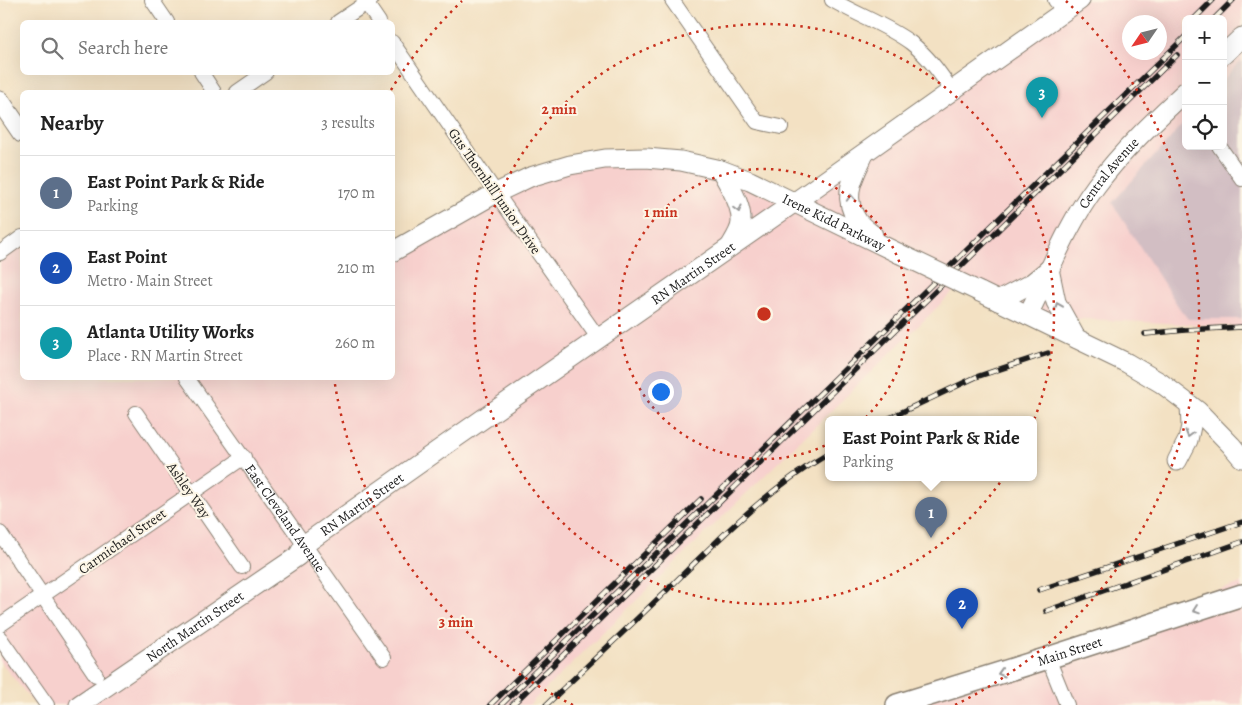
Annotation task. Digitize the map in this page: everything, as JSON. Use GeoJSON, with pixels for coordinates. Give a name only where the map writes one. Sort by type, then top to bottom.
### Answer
{"type":"FeatureCollection","features":[{"type":"Feature","properties":{"kind":"main road","name":"Main Street"},"geometry":{"type":"LineString","coordinates":[[897,705],[1048,658],[1242,594]]}},
{"type":"Feature","properties":{"kind":"street"},"geometry":{"type":"LineString","coordinates":[[152,0],[166,20]]}},
{"type":"Feature","properties":{"kind":"street"},"geometry":{"type":"LineString","coordinates":[[672,0],[757,122],[781,127]]}},
{"type":"Feature","properties":{"kind":"street"},"geometry":{"type":"LineString","coordinates":[[832,0],[870,19],[910,43],[928,59],[952,90]]}},
{"type":"Feature","properties":{"kind":"street","name":"RN Martin Street"},"geometry":{"type":"LineString","coordinates":[[305,544],[454,438],[865,153],[952,90],[1059,6],[1080,0]]}},
{"type":"Feature","properties":{"kind":"street"},"geometry":{"type":"LineString","coordinates":[[341,20],[367,1],[378,20]]}},
{"type":"Feature","properties":{"kind":"street"},"geometry":{"type":"LineString","coordinates":[[1227,51],[1242,37]]}},
{"type":"Feature","properties":{"kind":"street","name":"Gus Thornhill Junior Drive"},"geometry":{"type":"LineString","coordinates":[[395,46],[599,339]]}},
{"type":"Feature","properties":{"kind":"street"},"geometry":{"type":"LineString","coordinates":[[203,75],[213,90]]}},
{"type":"Feature","properties":{"kind":"street"},"geometry":{"type":"LineString","coordinates":[[240,90],[262,75]]}},
{"type":"Feature","properties":{"kind":"street","name":"Central Avenue"},"geometry":{"type":"LineString","coordinates":[[1028,315],[1049,270],[1095,187],[1121,155],[1182,97]]}},
{"type":"Feature","properties":{"kind":"street"},"geometry":{"type":"LineString","coordinates":[[0,101],[20,130]]}},
{"type":"Feature","properties":{"kind":"street"},"geometry":{"type":"LineString","coordinates":[[1222,150],[1242,179]]}},
{"type":"Feature","properties":{"kind":"street"},"geometry":{"type":"LineString","coordinates":[[865,153],[851,182],[851,207],[859,223],[895,251]]}},
{"type":"Feature","properties":{"kind":"street","name":"Irene Kidd Parkway"},"geometry":{"type":"LineString","coordinates":[[395,250],[496,193],[538,175],[570,166],[605,159],[646,158],[681,162],[721,170],[795,202],[1134,367],[1161,383],[1198,411],[1242,458]]}},
{"type":"Feature","properties":{"kind":"street"},"geometry":{"type":"LineString","coordinates":[[721,170],[738,203],[741,223],[730,248]]}},
{"type":"Feature","properties":{"kind":"street"},"geometry":{"type":"LineString","coordinates":[[0,253],[20,239]]}},
{"type":"Feature","properties":{"kind":"street"},"geometry":{"type":"LineString","coordinates":[[1049,270],[1056,302],[1076,338]]}},
{"type":"Feature","properties":{"kind":"street","name":"Central Avenue"},"geometry":{"type":"LineString","coordinates":[[998,301],[1032,283],[1049,270]]}},
{"type":"Feature","properties":{"kind":"street","name":"East Cleveland Avenue"},"geometry":{"type":"LineString","coordinates":[[188,380],[384,658]]}},
{"type":"Feature","properties":{"kind":"street"},"geometry":{"type":"LineString","coordinates":[[1177,461],[1188,440],[1191,426],[1190,405]]}},
{"type":"Feature","properties":{"kind":"street","name":"Ashley Way"},"geometry":{"type":"LineString","coordinates":[[136,413],[242,567]]}},
{"type":"Feature","properties":{"kind":"street","name":"Carmichael Street"},"geometry":{"type":"LineString","coordinates":[[0,625],[244,457]]}},
{"type":"Feature","properties":{"kind":"street"},"geometry":{"type":"LineString","coordinates":[[0,534],[96,676]]}},
{"type":"Feature","properties":{"kind":"street","name":"North Martin Street"},"geometry":{"type":"LineString","coordinates":[[79,705],[298,556],[305,544]]}},
{"type":"Feature","properties":{"kind":"street"},"geometry":{"type":"LineString","coordinates":[[0,638],[47,705]]}},
{"type":"Feature","properties":{"kind":"street"},"geometry":{"type":"LineString","coordinates":[[1048,658],[1067,705]]}},
{"type":"Feature","properties":{"kind":"shaded area"},"geometry":{"type":"Polygon","coordinates":[[[1081,0],[1242,0],[1242,327],[1026,316],[957,288],[529,705],[36,705],[0,662],[0,254],[20,239],[20,380],[395,380],[395,255],[495,195],[586,161],[694,162],[794,208],[1081,0]]]}},
{"type":"Feature","properties":{"kind":"shaded area"},"geometry":{"type":"Polygon","coordinates":[[[1242,59],[1242,319],[1188,319],[1112,203],[1182,125],[1182,150],[1227,150],[1227,76],[1242,59]]]}},
{"type":"Feature","properties":{"kind":"shaded area"},"geometry":{"type":"Polygon","coordinates":[[[1242,583],[1242,705],[902,705],[1211,593],[1242,583]]]}},
{"type":"Feature","properties":{"kind":"railway"},"geometry":{"type":"LineString","coordinates":[[1198,15],[1213,0]]}},
{"type":"Feature","properties":{"kind":"railway"},"geometry":{"type":"LineString","coordinates":[[1218,15],[1233,0]]}},
{"type":"Feature","properties":{"kind":"railway"},"geometry":{"type":"LineString","coordinates":[[501,705],[1182,40]]}},
{"type":"Feature","properties":{"kind":"railway"},"geometry":{"type":"LineString","coordinates":[[512,705],[1177,55]]}},
{"type":"Feature","properties":{"kind":"railway"},"geometry":{"type":"LineString","coordinates":[[1145,334],[1242,327]]}},
{"type":"Feature","properties":{"kind":"railway"},"geometry":{"type":"LineString","coordinates":[[894,416],[976,377],[1048,353]]}},
{"type":"Feature","properties":{"kind":"railway"},"geometry":{"type":"LineString","coordinates":[[546,705],[744,516],[785,483],[825,456]]}},
{"type":"Feature","properties":{"kind":"railway"},"geometry":{"type":"LineString","coordinates":[[490,705],[701,499]]}},
{"type":"Feature","properties":{"kind":"railway"},"geometry":{"type":"LineString","coordinates":[[1039,590],[1242,522]]}},
{"type":"Feature","properties":{"kind":"railway"},"geometry":{"type":"LineString","coordinates":[[1046,611],[1242,542]]}},
{"type":"Feature","properties":{"kind":"place","name":"Atlanta Utility Works"},"geometry":{"type":"Point","coordinates":[1042,118]}},
{"type":"Feature","properties":{"kind":"place","name":"East Point Park & Ride"},"geometry":{"type":"Point","coordinates":[931,538]}},
{"type":"Feature","properties":{"kind":"place","name":"East Point"},"geometry":{"type":"Point","coordinates":[962,629]}}]}
